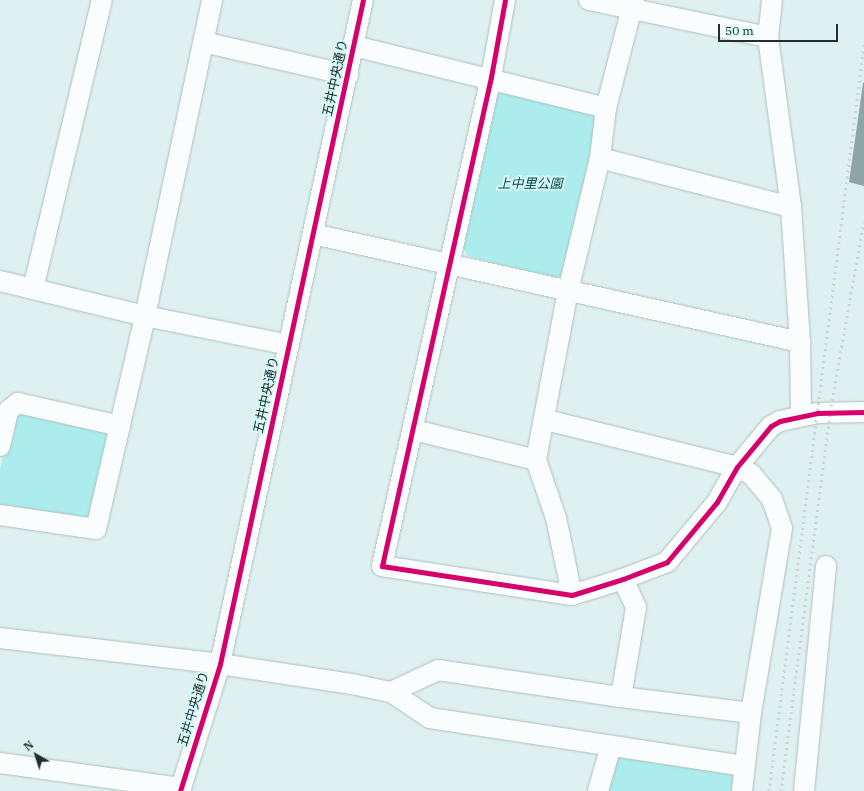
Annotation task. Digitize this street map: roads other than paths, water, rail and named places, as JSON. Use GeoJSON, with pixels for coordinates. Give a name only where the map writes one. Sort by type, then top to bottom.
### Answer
{"type":"FeatureCollection","features":[{"type":"Feature","properties":{"kind":"street"},"geometry":{"type":"LineString","coordinates":[[33,289],[102,0]]}},
{"type":"Feature","properties":{"kind":"street"},"geometry":{"type":"LineString","coordinates":[[0,515],[96,530],[145,316],[212,0]]}},
{"type":"Feature","properties":{"kind":"street","name":"五井中央通り"},"geometry":{"type":"LineString","coordinates":[[181,790],[220,664],[363,0]]}},
{"type":"Feature","properties":{"kind":"street"},"geometry":{"type":"LineString","coordinates":[[505,0],[491,78],[449,264],[414,430],[382,566],[572,594],[623,579],[667,562],[717,502],[737,467],[764,432],[780,421],[801,415],[830,412],[864,412]]}},
{"type":"Feature","properties":{"kind":"street"},"geometry":{"type":"LineString","coordinates":[[589,0],[633,5],[768,37]]}},
{"type":"Feature","properties":{"kind":"street"},"geometry":{"type":"LineString","coordinates":[[772,0],[768,37],[791,207],[800,342],[801,415]]}},
{"type":"Feature","properties":{"kind":"street"},"geometry":{"type":"LineString","coordinates":[[572,594],[556,518],[536,460],[546,420],[568,291],[600,158],[606,108],[633,5]]}},
{"type":"Feature","properties":{"kind":"street"},"geometry":{"type":"LineString","coordinates":[[203,42],[348,75]]}},
{"type":"Feature","properties":{"kind":"street"},"geometry":{"type":"LineString","coordinates":[[354,46],[491,78],[606,108]]}},
{"type":"Feature","properties":{"kind":"street"},"geometry":{"type":"LineString","coordinates":[[600,158],[791,207]]}},
{"type":"Feature","properties":{"kind":"street"},"geometry":{"type":"LineString","coordinates":[[313,234],[800,342]]}},
{"type":"Feature","properties":{"kind":"street"},"geometry":{"type":"LineString","coordinates":[[0,281],[145,316],[289,345]]}},
{"type":"Feature","properties":{"kind":"street"},"geometry":{"type":"LineString","coordinates":[[0,446],[8,411],[18,404],[120,426]]}},
{"type":"Feature","properties":{"kind":"street"},"geometry":{"type":"LineString","coordinates":[[546,420],[737,467],[751,474],[772,499],[782,528],[751,713],[743,766],[742,791]]}},
{"type":"Feature","properties":{"kind":"street"},"geometry":{"type":"LineString","coordinates":[[414,430],[536,460]]}},
{"type":"Feature","properties":{"kind":"street"},"geometry":{"type":"LineString","coordinates":[[804,791],[826,566]]}},
{"type":"Feature","properties":{"kind":"street"},"geometry":{"type":"LineString","coordinates":[[621,697],[636,607],[623,579]]}},
{"type":"Feature","properties":{"kind":"street"},"geometry":{"type":"LineString","coordinates":[[0,638],[220,664],[391,692],[430,718],[743,766]]}},
{"type":"Feature","properties":{"kind":"street"},"geometry":{"type":"LineString","coordinates":[[391,692],[438,670],[621,697],[751,713]]}},
{"type":"Feature","properties":{"kind":"street"},"geometry":{"type":"LineString","coordinates":[[598,791],[611,746]]}},
{"type":"Feature","properties":{"kind":"street"},"geometry":{"type":"LineString","coordinates":[[0,763],[181,790]]}},
{"type":"Feature","properties":{"kind":"railway"},"geometry":{"type":"LineString","coordinates":[[769,791],[864,45]]}},
{"type":"Feature","properties":{"kind":"railway"},"geometry":{"type":"LineString","coordinates":[[781,791],[830,412],[864,222]]}},
{"type":"Feature","properties":{"kind":"park label","name":"上中里公園"},"geometry":{"type":"Point","coordinates":[530,184]}}]}
